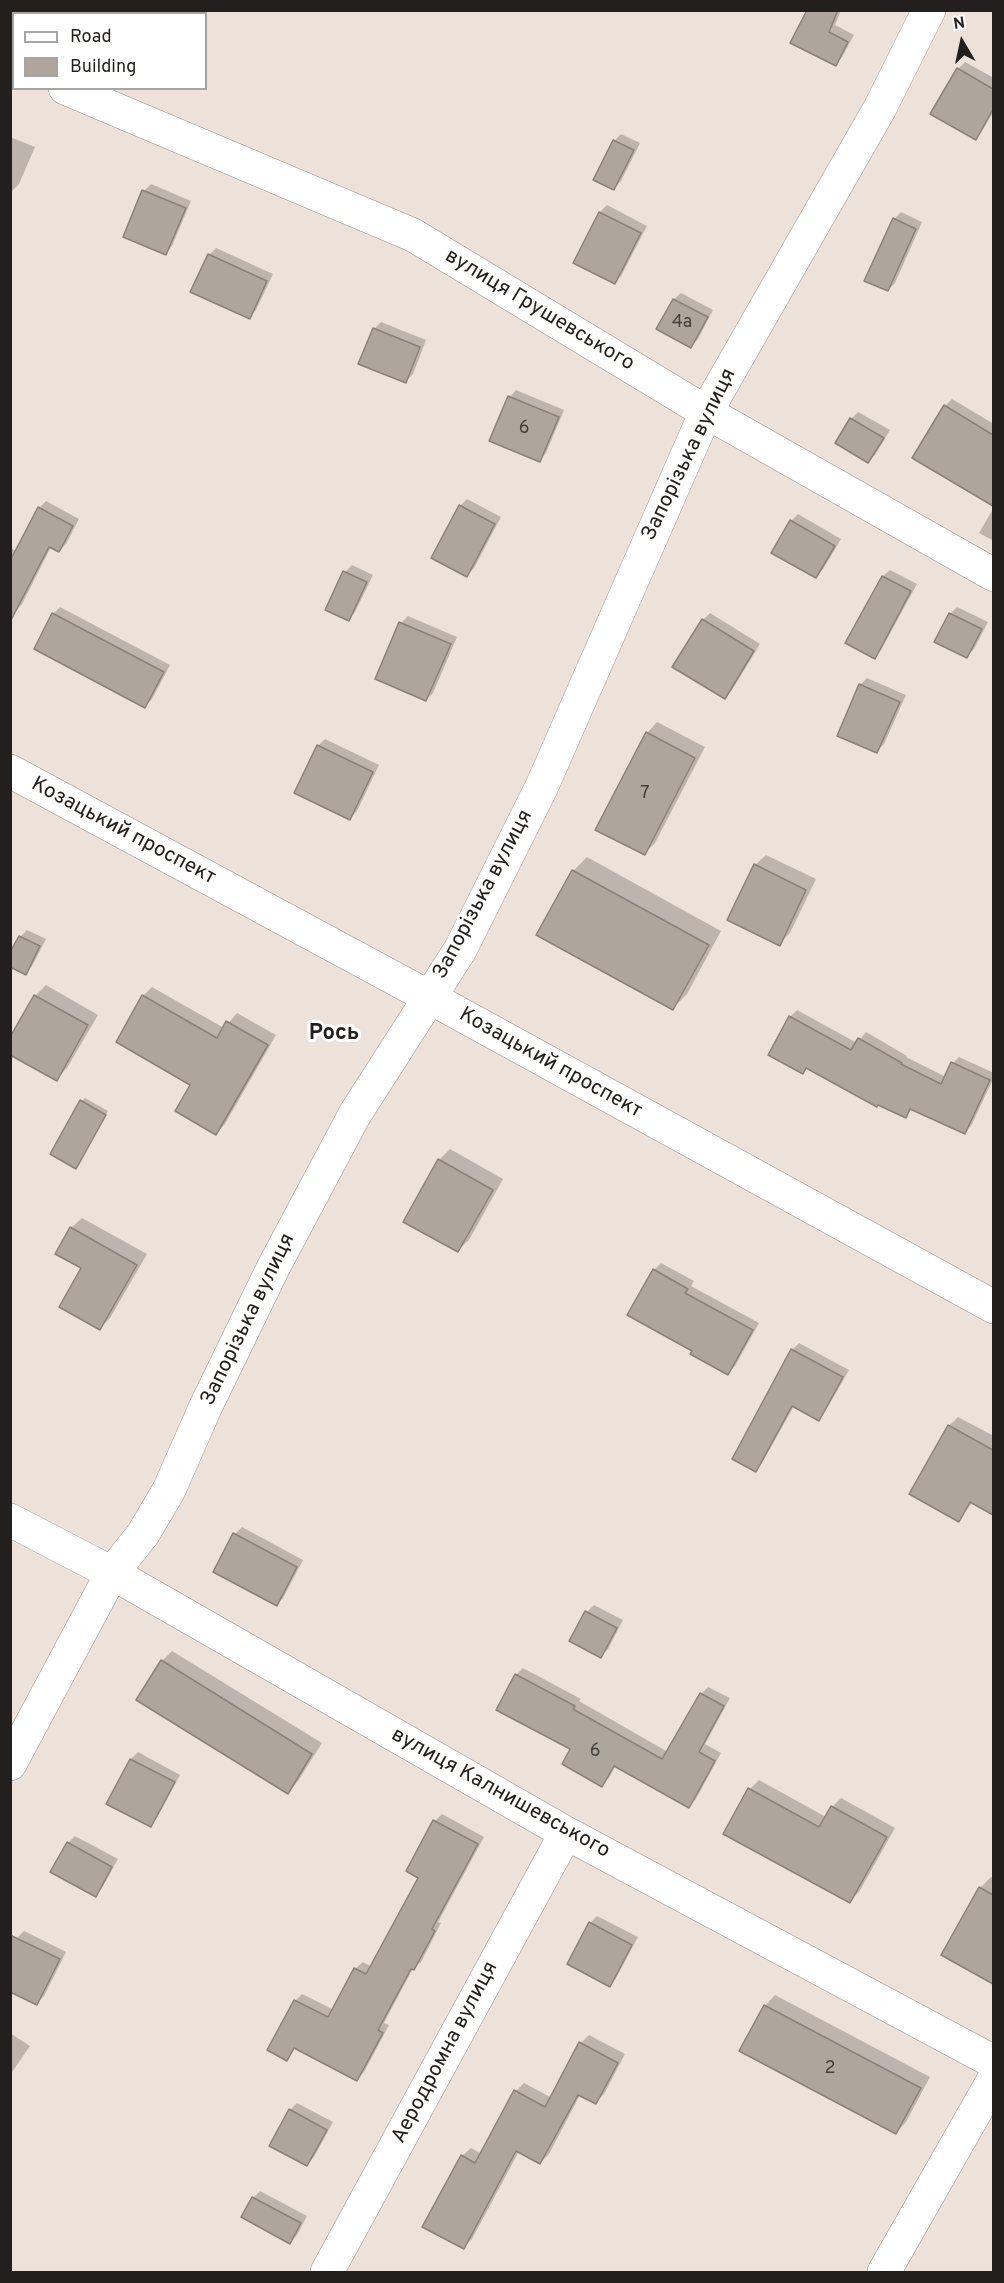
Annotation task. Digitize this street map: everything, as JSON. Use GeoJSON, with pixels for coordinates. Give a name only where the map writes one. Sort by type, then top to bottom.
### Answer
{"type":"FeatureCollection","features":[{"type":"Feature","properties":{"kind":"street","name":"Запорізька вулиця"},"geometry":{"type":"LineString","coordinates":[[10,1764],[112,1573],[143,1534],[169,1490],[205,1408],[273,1268],[355,1114],[460,950],[543,786],[642,554],[706,412],[880,108],[929,10]]}},
{"type":"Feature","properties":{"kind":"street","name":"вулиця Грушевського"},"geometry":{"type":"LineString","coordinates":[[70,90],[413,235],[706,412],[993,575]]}},
{"type":"Feature","properties":{"kind":"street","name":"Козацький проспект"},"geometry":{"type":"LineString","coordinates":[[10,771],[429,997],[993,1307]]}},
{"type":"Feature","properties":{"kind":"street","name":"вулиця Калнишевського"},"geometry":{"type":"LineString","coordinates":[[10,1520],[112,1573],[566,1833],[993,2062]]}},
{"type":"Feature","properties":{"kind":"street","name":"Аеродромна вулиця"},"geometry":{"type":"LineString","coordinates":[[327,2272],[566,1833]]}},
{"type":"Feature","properties":{"kind":"street"},"geometry":{"type":"LineString","coordinates":[[884,2272],[993,2079]]}},
{"type":"Feature","properties":{"kind":"building"},"geometry":{"type":"Polygon","coordinates":[[[807,10],[838,10],[829,32],[848,42],[836,66],[790,43],[807,10]]]}},
{"type":"Feature","properties":{"kind":"building"},"geometry":{"type":"Polygon","coordinates":[[[957,68],[993,89],[993,109],[976,140],[930,114],[957,68]]]}},
{"type":"Feature","properties":{"kind":"building"},"geometry":{"type":"Polygon","coordinates":[[[613,140],[634,150],[614,190],[593,180],[613,140]]]}},
{"type":"Feature","properties":{"kind":"building"},"geometry":{"type":"Polygon","coordinates":[[[142,190],[186,208],[166,255],[123,237],[142,190]]]}},
{"type":"Feature","properties":{"kind":"building"},"geometry":{"type":"Polygon","coordinates":[[[599,212],[641,233],[615,284],[573,263],[599,212]]]}},
{"type":"Feature","properties":{"kind":"building"},"geometry":{"type":"Polygon","coordinates":[[[893,218],[916,229],[888,291],[864,281],[893,218]]]}},
{"type":"Feature","properties":{"kind":"building"},"geometry":{"type":"Polygon","coordinates":[[[208,254],[267,281],[250,319],[190,292],[208,254]]]}},
{"type":"Feature","properties":{"kind":"building"},"geometry":{"type":"Polygon","coordinates":[[[673,299],[708,317],[691,348],[656,329],[673,299]]]}},
{"type":"Feature","properties":{"kind":"building"},"geometry":{"type":"Polygon","coordinates":[[[373,328],[420,347],[406,383],[358,364],[373,328]]]}},
{"type":"Feature","properties":{"kind":"building"},"geometry":{"type":"Polygon","coordinates":[[[508,396],[559,417],[540,462],[489,441],[508,396]]]}},
{"type":"Feature","properties":{"kind":"building"},"geometry":{"type":"Polygon","coordinates":[[[944,405],[993,435],[993,506],[912,458],[944,405]]]}},
{"type":"Feature","properties":{"kind":"building"},"geometry":{"type":"Polygon","coordinates":[[[850,418],[884,438],[868,463],[835,443],[850,418]]]}},
{"type":"Feature","properties":{"kind":"building"},"geometry":{"type":"Polygon","coordinates":[[[459,505],[495,524],[467,577],[431,558],[459,505]]]}},
{"type":"Feature","properties":{"kind":"building"},"geometry":{"type":"Polygon","coordinates":[[[38,507],[73,526],[59,552],[49,547],[10,622],[10,561],[38,507]]]}},
{"type":"Feature","properties":{"kind":"building"},"geometry":{"type":"Polygon","coordinates":[[[790,520],[835,546],[816,578],[771,553],[790,520]]]}},
{"type":"Feature","properties":{"kind":"building"},"geometry":{"type":"Polygon","coordinates":[[[343,571],[367,582],[349,621],[325,610],[343,571]]]}},
{"type":"Feature","properties":{"kind":"building"},"geometry":{"type":"Polygon","coordinates":[[[882,576],[911,591],[875,659],[845,643],[882,576]]]}},
{"type":"Feature","properties":{"kind":"building"},"geometry":{"type":"Polygon","coordinates":[[[52,613],[164,672],[145,708],[34,649],[52,613]]]}},
{"type":"Feature","properties":{"kind":"building"},"geometry":{"type":"Polygon","coordinates":[[[949,613],[982,629],[967,658],[934,642],[949,613]]]}},
{"type":"Feature","properties":{"kind":"building"},"geometry":{"type":"Polygon","coordinates":[[[702,619],[754,651],[725,699],[672,667],[702,619]]]}},
{"type":"Feature","properties":{"kind":"building"},"geometry":{"type":"Polygon","coordinates":[[[399,622],[451,644],[426,701],[375,679],[399,622]]]}},
{"type":"Feature","properties":{"kind":"building"},"geometry":{"type":"Polygon","coordinates":[[[859,684],[900,702],[877,753],[837,736],[859,684]]]}},
{"type":"Feature","properties":{"kind":"building"},"geometry":{"type":"Polygon","coordinates":[[[646,732],[695,758],[645,855],[595,830],[646,732]]]}},
{"type":"Feature","properties":{"kind":"building"},"geometry":{"type":"Polygon","coordinates":[[[317,745],[373,772],[350,820],[294,793],[317,745]]]}},
{"type":"Feature","properties":{"kind":"building"},"geometry":{"type":"Polygon","coordinates":[[[754,864],[806,890],[780,946],[727,920],[754,864]]]}},
{"type":"Feature","properties":{"kind":"building"},"geometry":{"type":"Polygon","coordinates":[[[572,870],[709,945],[673,1010],[536,935],[572,870]]]}},
{"type":"Feature","properties":{"kind":"building"},"geometry":{"type":"Polygon","coordinates":[[[19,936],[40,946],[26,975],[10,967],[10,952],[19,936]]]}},
{"type":"Feature","properties":{"kind":"building"},"geometry":{"type":"Polygon","coordinates":[[[34,995],[88,1025],[57,1081],[10,1055],[10,1037],[34,995]]]}},
{"type":"Feature","properties":{"kind":"building"},"geometry":{"type":"Polygon","coordinates":[[[142,995],[217,1038],[226,1021],[268,1045],[216,1135],[175,1111],[190,1085],[116,1042],[142,995]]]}},
{"type":"Feature","properties":{"kind":"building"},"geometry":{"type":"Polygon","coordinates":[[[789,1016],[851,1050],[858,1038],[901,1064],[941,1084],[951,1062],[990,1080],[965,1134],[910,1109],[906,1118],[878,1105],[877,1107],[806,1068],[803,1074],[768,1055],[789,1016]]]}},
{"type":"Feature","properties":{"kind":"building"},"geometry":{"type":"Polygon","coordinates":[[[80,1100],[106,1115],[76,1169],[50,1154],[80,1100]]]}},
{"type":"Feature","properties":{"kind":"building"},"geometry":{"type":"Polygon","coordinates":[[[438,1159],[493,1190],[458,1252],[403,1222],[438,1159]]]}},
{"type":"Feature","properties":{"kind":"building"},"geometry":{"type":"Polygon","coordinates":[[[70,1227],[137,1265],[100,1330],[59,1307],[81,1268],[55,1254],[70,1227]]]}},
{"type":"Feature","properties":{"kind":"building"},"geometry":{"type":"Polygon","coordinates":[[[653,1269],[688,1289],[685,1293],[753,1330],[728,1375],[690,1354],[692,1351],[627,1315],[653,1269]]]}},
{"type":"Feature","properties":{"kind":"building"},"geometry":{"type":"Polygon","coordinates":[[[791,1349],[843,1377],[819,1421],[792,1406],[756,1472],[732,1459],[791,1349]]]}},
{"type":"Feature","properties":{"kind":"building"},"geometry":{"type":"Polygon","coordinates":[[[948,1425],[993,1450],[993,1515],[970,1502],[959,1522],[909,1494],[948,1425]]]}},
{"type":"Feature","properties":{"kind":"building"},"geometry":{"type":"Polygon","coordinates":[[[233,1533],[297,1567],[277,1606],[213,1572],[233,1533]]]}},
{"type":"Feature","properties":{"kind":"building"},"geometry":{"type":"Polygon","coordinates":[[[585,1611],[617,1628],[601,1658],[569,1641],[585,1611]]]}},
{"type":"Feature","properties":{"kind":"building"},"geometry":{"type":"Polygon","coordinates":[[[161,1660],[312,1754],[288,1794],[136,1700],[161,1660]]]}},
{"type":"Feature","properties":{"kind":"building"},"geometry":{"type":"Polygon","coordinates":[[[515,1674],[575,1706],[573,1709],[662,1759],[700,1693],[724,1706],[699,1752],[715,1761],[689,1808],[614,1766],[602,1787],[562,1764],[570,1749],[496,1710],[515,1674]]]}},
{"type":"Feature","properties":{"kind":"building"},"geometry":{"type":"Polygon","coordinates":[[[130,1759],[175,1782],[151,1827],[106,1804],[130,1759]]]}},
{"type":"Feature","properties":{"kind":"building"},"geometry":{"type":"Polygon","coordinates":[[[748,1788],[819,1827],[831,1806],[887,1837],[850,1903],[723,1834],[748,1788]]]}},
{"type":"Feature","properties":{"kind":"building"},"geometry":{"type":"Polygon","coordinates":[[[433,1820],[478,1844],[432,1929],[435,1931],[414,1970],[411,1969],[378,2030],[383,2033],[357,2081],[294,2048],[287,2061],[267,2050],[294,2000],[328,2017],[354,1968],[366,1974],[418,1878],[406,1871],[433,1820]]]}},
{"type":"Feature","properties":{"kind":"building"},"geometry":{"type":"Polygon","coordinates":[[[67,1842],[112,1867],[96,1897],[50,1872],[67,1842]]]}},
{"type":"Feature","properties":{"kind":"building"},"geometry":{"type":"Polygon","coordinates":[[[979,1887],[993,1895],[993,1984],[941,1955],[979,1887]]]}},
{"type":"Feature","properties":{"kind":"building"},"geometry":{"type":"Polygon","coordinates":[[[589,1922],[632,1945],[610,1987],[567,1964],[589,1922]]]}},
{"type":"Feature","properties":{"kind":"building"},"geometry":{"type":"Polygon","coordinates":[[[10,1935],[60,1959],[37,2005],[10,1992],[10,1935]]]}},
{"type":"Feature","properties":{"kind":"building"},"geometry":{"type":"Polygon","coordinates":[[[764,2005],[921,2088],[896,2134],[739,2051],[764,2005]]]}},
{"type":"Feature","properties":{"kind":"building"},"geometry":{"type":"Polygon","coordinates":[[[579,2042],[618,2063],[596,2104],[578,2095],[540,2164],[516,2151],[464,2249],[422,2227],[461,2155],[475,2163],[514,2090],[545,2107],[579,2042]]]}},
{"type":"Feature","properties":{"kind":"building"},"geometry":{"type":"Polygon","coordinates":[[[289,2109],[327,2130],[307,2166],[269,2146],[289,2109]]]}},
{"type":"Feature","properties":{"kind":"building"},"geometry":{"type":"Polygon","coordinates":[[[252,2197],[301,2223],[290,2244],[241,2217],[252,2197]]]}},
{"type":"Feature","properties":{"kind":"district","name":"Рось"},"geometry":{"type":"Point","coordinates":[334,1035]}}]}
